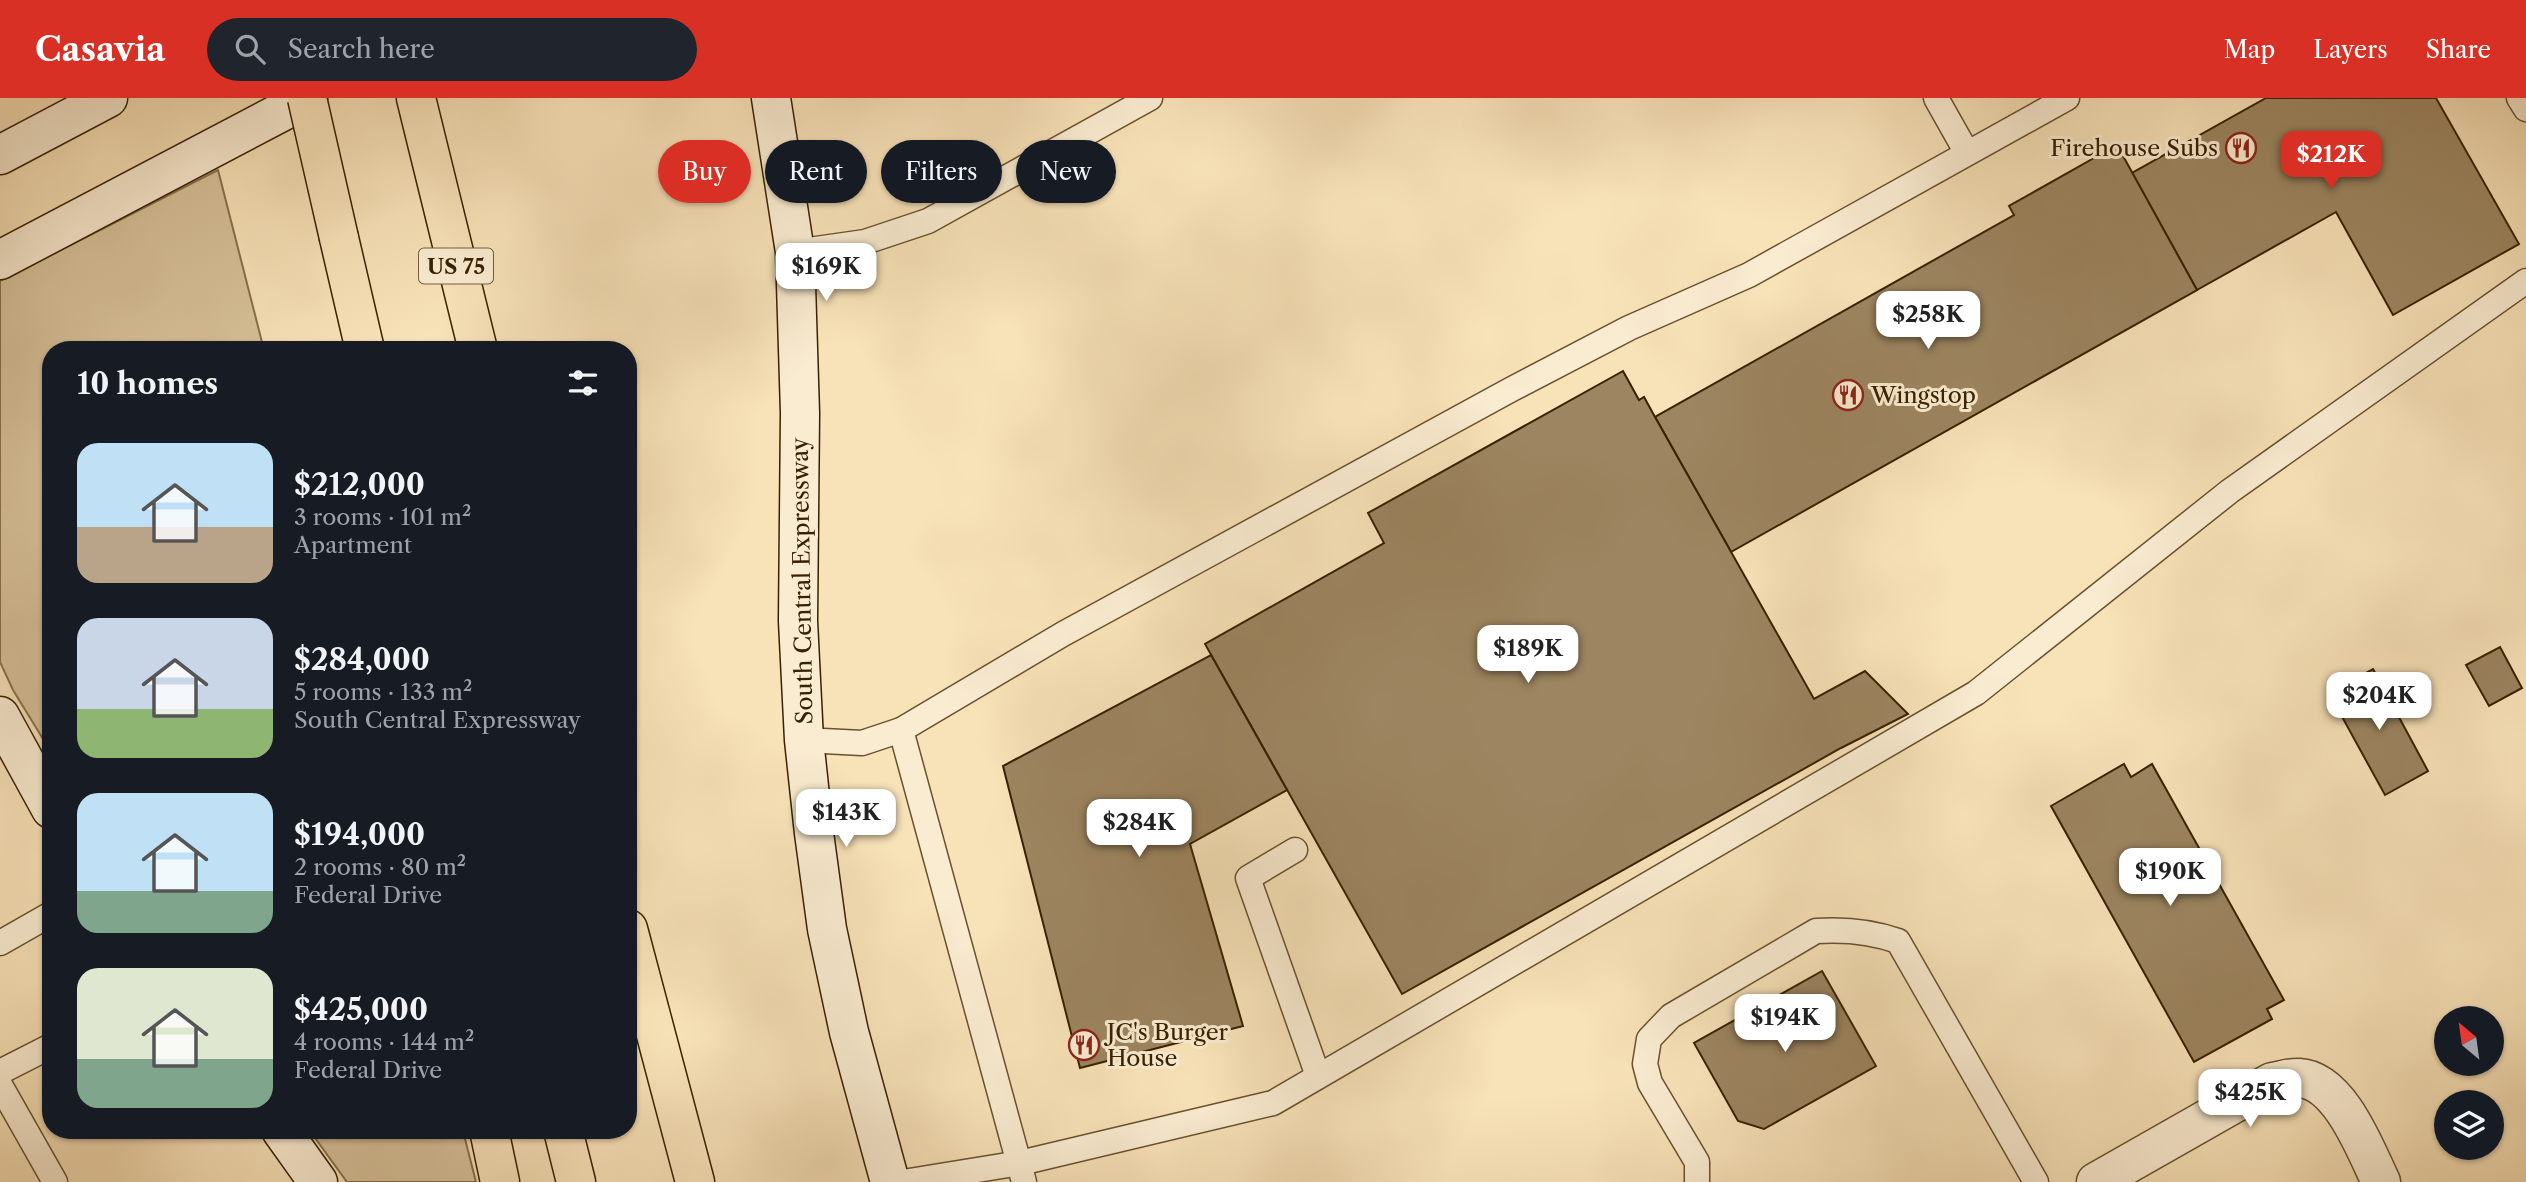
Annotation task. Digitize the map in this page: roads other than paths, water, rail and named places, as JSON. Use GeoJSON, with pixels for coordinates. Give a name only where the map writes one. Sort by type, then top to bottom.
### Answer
{"type":"FeatureCollection","features":[{"type":"Feature","properties":{"kind":"highway"},"geometry":{"type":"LineString","coordinates":[[308,98],[363,341]]}},
{"type":"Feature","properties":{"kind":"highway","name":"US 75"},"geometry":{"type":"LineString","coordinates":[[416,98],[476,341]]}},
{"type":"Feature","properties":{"kind":"highway"},"geometry":{"type":"LineString","coordinates":[[637,963],[695,1182]]}},
{"type":"Feature","properties":{"kind":"highway"},"geometry":{"type":"LineString","coordinates":[[491,1139],[500,1182]]}},
{"type":"Feature","properties":{"kind":"highway"},"geometry":{"type":"LineString","coordinates":[[565,1139],[576,1182]]}},
{"type":"Feature","properties":{"kind":"main road"},"geometry":{"type":"LineString","coordinates":[[0,155],[108,98]]}},
{"type":"Feature","properties":{"kind":"main road"},"geometry":{"type":"LineString","coordinates":[[0,260],[308,98]]}},
{"type":"Feature","properties":{"kind":"main road","name":"South Central Expressway"},"geometry":{"type":"LineString","coordinates":[[771,98],[794,252],[800,413],[798,621],[804,740],[827,929],[849,1032],[890,1182]]}},
{"type":"Feature","properties":{"kind":"main road"},"geometry":{"type":"LineString","coordinates":[[0,716],[42,793]]}},
{"type":"Feature","properties":{"kind":"main road"},"geometry":{"type":"LineString","coordinates":[[2096,1182],[2272,1082],[2301,1077],[2325,1088],[2349,1116],[2381,1182]]}},
{"type":"Feature","properties":{"kind":"main road"},"geometry":{"type":"LineString","coordinates":[[287,1139],[318,1182]]}},
{"type":"Feature","properties":{"kind":"lane"},"geometry":{"type":"LineString","coordinates":[[794,252],[866,242],[928,222],[1150,98]]}},
{"type":"Feature","properties":{"kind":"lane"},"geometry":{"type":"LineString","coordinates":[[1936,98],[1967,153]]}},
{"type":"Feature","properties":{"kind":"lane"},"geometry":{"type":"LineString","coordinates":[[804,740],[862,743],[901,730],[1063,634],[1512,388],[1629,328],[1749,275],[2067,98]]}},
{"type":"Feature","properties":{"kind":"lane"},"geometry":{"type":"LineString","coordinates":[[2519,98],[2526,109]]}},
{"type":"Feature","properties":{"kind":"lane"},"geometry":{"type":"LineString","coordinates":[[903,1182],[1022,1173],[1273,1103],[1976,693],[2230,491],[2526,281]]}},
{"type":"Feature","properties":{"kind":"lane"},"geometry":{"type":"LineString","coordinates":[[901,730],[1022,1173]]}},
{"type":"Feature","properties":{"kind":"lane"},"geometry":{"type":"LineString","coordinates":[[1295,850],[1248,878],[1318,1076]]}},
{"type":"Feature","properties":{"kind":"lane"},"geometry":{"type":"LineString","coordinates":[[0,943],[42,919]]}},
{"type":"Feature","properties":{"kind":"lane"},"geometry":{"type":"LineString","coordinates":[[1697,1182],[1697,1162],[1650,1083],[1644,1063],[1649,1039],[1671,1016],[1816,931],[1843,929],[1874,933],[1898,941],[2036,1182]]}},
{"type":"Feature","properties":{"kind":"lane"},"geometry":{"type":"LineString","coordinates":[[0,1072],[42,1051]]}},
{"type":"Feature","properties":{"kind":"lane"},"geometry":{"type":"LineString","coordinates":[[0,1085],[55,1182]]}},
{"type":"Feature","properties":{"kind":"place","name":"Firehouse Subs"},"geometry":{"type":"Point","coordinates":[2241,148]}},
{"type":"Feature","properties":{"kind":"place","name":"Wingstop"},"geometry":{"type":"Point","coordinates":[1848,395]}},
{"type":"Feature","properties":{"kind":"place","name":"JC's Burger House"},"geometry":{"type":"Point","coordinates":[1084,1045]}}]}
